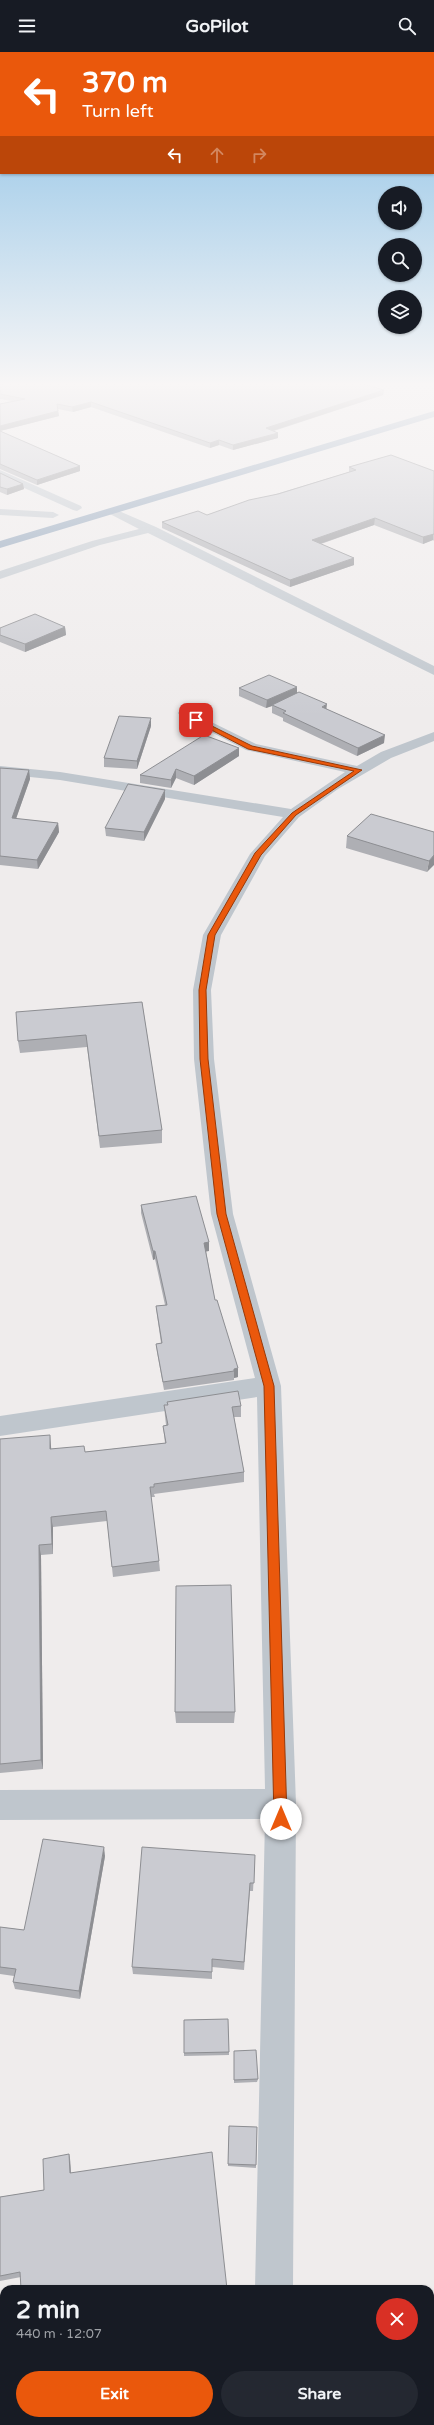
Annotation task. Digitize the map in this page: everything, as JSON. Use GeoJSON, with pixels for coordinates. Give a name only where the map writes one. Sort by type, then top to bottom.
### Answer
{"type":"FeatureCollection","features":[{"type":"Feature","properties":{"kind":"highway"},"geometry":{"type":"LineString","coordinates":[[0,545],[166,495]]}},
{"type":"Feature","properties":{"kind":"highway"},"geometry":{"type":"LineString","coordinates":[[23,524],[81,507]]}},
{"type":"Feature","properties":{"kind":"street"},"geometry":{"type":"LineString","coordinates":[[51,495],[81,507]]}},
{"type":"Feature","properties":{"kind":"street"},"geometry":{"type":"LineString","coordinates":[[112,511],[152,529],[434,671]]}},
{"type":"Feature","properties":{"kind":"street"},"geometry":{"type":"LineString","coordinates":[[0,512],[53,515]]}},
{"type":"Feature","properties":{"kind":"street"},"geometry":{"type":"LineString","coordinates":[[0,575],[96,543],[152,529]]}},
{"type":"Feature","properties":{"kind":"street"},"geometry":{"type":"LineString","coordinates":[[185,713],[250,747],[359,770]]}},
{"type":"Feature","properties":{"kind":"street"},"geometry":{"type":"LineString","coordinates":[[274,2285],[281,1804],[269,1386],[222,1214],[204,1059],[202,990],[212,935],[258,854],[294,814],[359,770],[386,755],[434,736]]}},
{"type":"Feature","properties":{"kind":"street"},"geometry":{"type":"LineString","coordinates":[[0,770],[60,776],[294,814]]}},
{"type":"Feature","properties":{"kind":"street"},"geometry":{"type":"LineString","coordinates":[[0,1426],[269,1386]]}},
{"type":"Feature","properties":{"kind":"street"},"geometry":{"type":"LineString","coordinates":[[0,1805],[281,1804]]}},
{"type":"Feature","properties":{"kind":"building"},"geometry":{"type":"Polygon","coordinates":[[[274,495],[434,495],[434,534],[423,537],[375,518],[312,540],[354,558],[290,580],[162,522],[198,511],[207,515],[249,500],[274,495]]]}},
{"type":"Feature","properties":{"kind":"building"},"geometry":{"type":"Polygon","coordinates":[[[35,614],[65,627],[25,644],[0,635],[0,628],[35,614]]]}},
{"type":"Feature","properties":{"kind":"building"},"geometry":{"type":"Polygon","coordinates":[[[269,675],[297,687],[267,700],[239,688],[269,675]]]}},
{"type":"Feature","properties":{"kind":"building"},"geometry":{"type":"Polygon","coordinates":[[[299,692],[327,704],[322,707],[385,735],[358,748],[283,713],[286,711],[272,705],[299,692]]]}},
{"type":"Feature","properties":{"kind":"building"},"geometry":{"type":"Polygon","coordinates":[[[119,716],[151,718],[137,761],[104,758],[119,716]]]}},
{"type":"Feature","properties":{"kind":"building"},"geometry":{"type":"Polygon","coordinates":[[[204,735],[239,748],[194,776],[176,769],[171,780],[140,775],[204,735]]]}},
{"type":"Feature","properties":{"kind":"building"},"geometry":{"type":"Polygon","coordinates":[[[0,768],[29,770],[12,818],[58,823],[37,860],[0,856],[0,768]]]}},
{"type":"Feature","properties":{"kind":"building"},"geometry":{"type":"Polygon","coordinates":[[[128,784],[165,790],[144,832],[105,828],[128,784]]]}},
{"type":"Feature","properties":{"kind":"building"},"geometry":{"type":"Polygon","coordinates":[[[371,814],[434,832],[434,855],[429,861],[347,836],[371,814]]]}},
{"type":"Feature","properties":{"kind":"building"},"geometry":{"type":"Polygon","coordinates":[[[142,1002],[162,1130],[99,1136],[86,1035],[18,1041],[16,1012],[142,1002]]]}},
{"type":"Feature","properties":{"kind":"building"},"geometry":{"type":"Polygon","coordinates":[[[196,1196],[209,1242],[204,1243],[215,1300],[217,1300],[238,1368],[234,1369],[234,1371],[163,1382],[156,1344],[162,1343],[156,1306],[167,1305],[155,1251],[153,1251],[141,1205],[196,1196]]]}},
{"type":"Feature","properties":{"kind":"building"},"geometry":{"type":"Polygon","coordinates":[[[238,1391],[241,1406],[232,1407],[244,1472],[154,1484],[154,1487],[150,1487],[159,1561],[112,1567],[106,1511],[51,1517],[52,1544],[39,1545],[41,1760],[0,1764],[0,1439],[50,1435],[50,1449],[84,1446],[85,1452],[166,1443],[163,1426],[168,1425],[164,1405],[168,1405],[167,1402],[238,1391]]]}},
{"type":"Feature","properties":{"kind":"building"},"geometry":{"type":"Polygon","coordinates":[[[231,1585],[235,1712],[175,1712],[176,1586],[231,1585]]]}},
{"type":"Feature","properties":{"kind":"building"},"geometry":{"type":"Polygon","coordinates":[[[43,1839],[104,1847],[79,1991],[13,1982],[16,1969],[0,1967],[0,1927],[24,1930],[43,1839]]]}},
{"type":"Feature","properties":{"kind":"building"},"geometry":{"type":"Polygon","coordinates":[[[142,1847],[255,1855],[254,1883],[250,1883],[244,1962],[212,1959],[212,1972],[132,1967],[142,1847]]]}},
{"type":"Feature","properties":{"kind":"building"},"geometry":{"type":"Polygon","coordinates":[[[228,2019],[229,2052],[184,2053],[184,2020],[228,2019]]]}},
{"type":"Feature","properties":{"kind":"building"},"geometry":{"type":"Polygon","coordinates":[[[256,2050],[258,2079],[234,2080],[234,2051],[256,2050]]]}},
{"type":"Feature","properties":{"kind":"building"},"geometry":{"type":"Polygon","coordinates":[[[229,2126],[257,2127],[256,2165],[228,2164],[229,2126]]]}},
{"type":"Feature","properties":{"kind":"building"},"geometry":{"type":"Polygon","coordinates":[[[212,2152],[227,2285],[21,2285],[20,2272],[0,2276],[0,2197],[44,2190],[43,2159],[69,2154],[70,2173],[212,2152]]]}},
{"type":"Feature","properties":{"kind":"route"},"geometry":{"type":"LineString","coordinates":[[196,720],[219,733],[250,747],[359,770],[333,786],[294,814],[258,854],[212,935],[202,990],[204,1059],[222,1214],[269,1386],[281,1819]]}}]}
